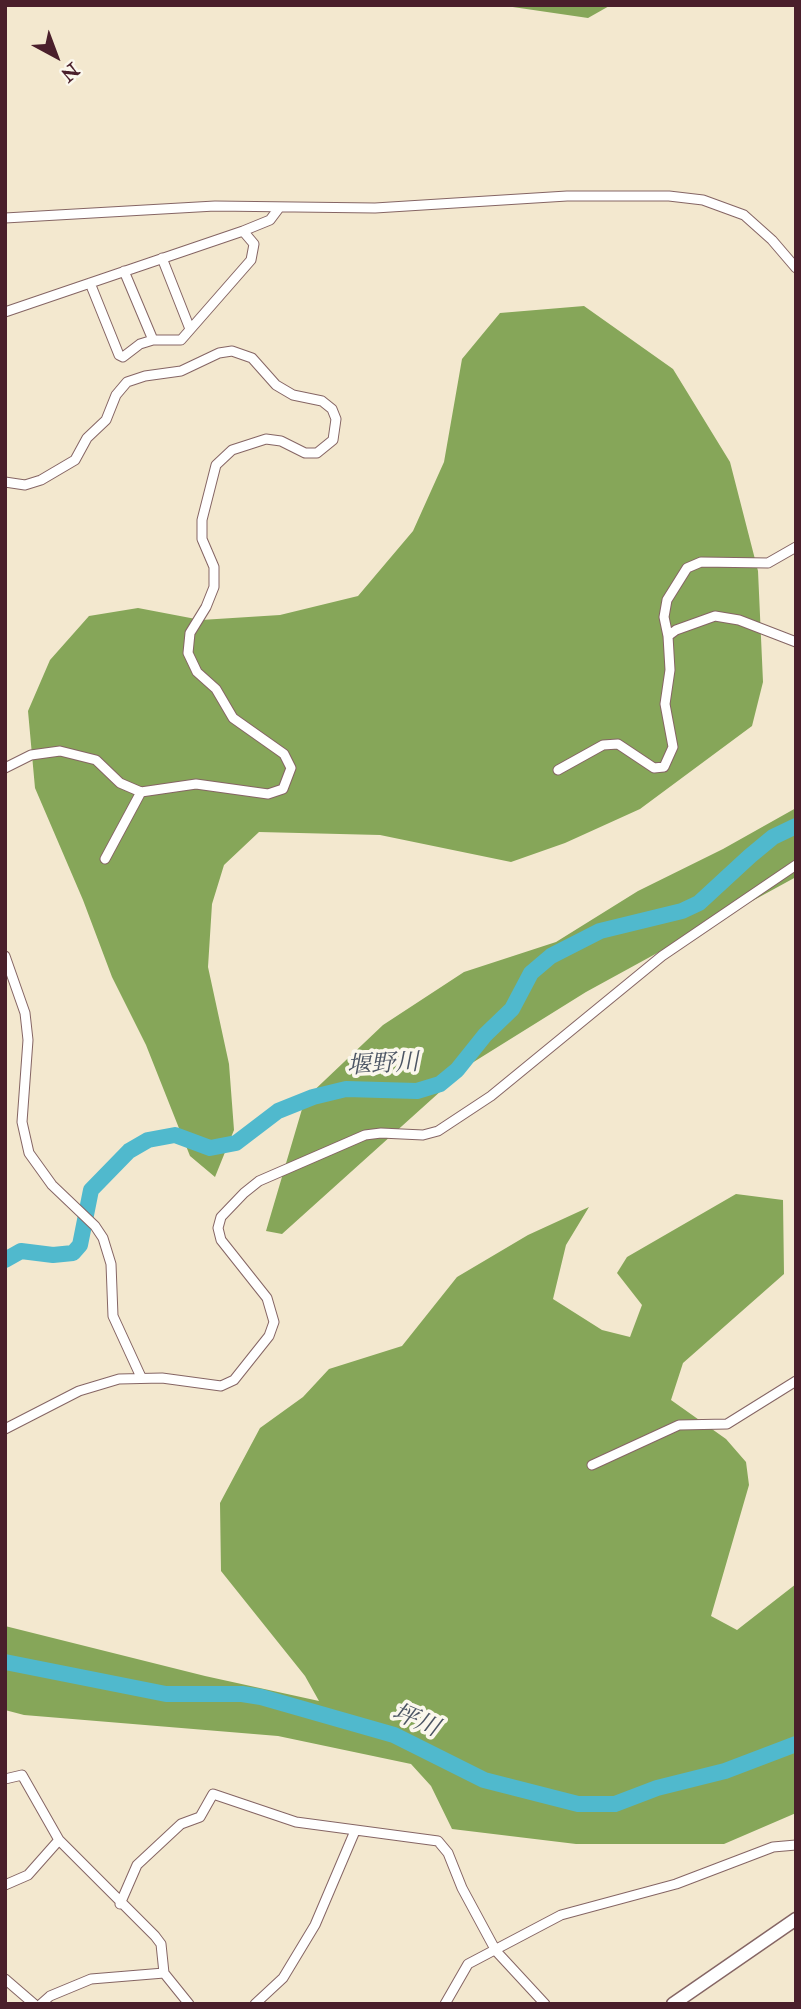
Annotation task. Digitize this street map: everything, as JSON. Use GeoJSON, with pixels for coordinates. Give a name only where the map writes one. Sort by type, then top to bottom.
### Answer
{"type":"FeatureCollection","features":[{"type":"Feature","properties":{"kind":"main road"},"geometry":{"type":"LineString","coordinates":[[673,2004],[796,1919]]}},
{"type":"Feature","properties":{"kind":"street"},"geometry":{"type":"LineString","coordinates":[[5,218],[215,206],[375,208],[567,196],[689,198],[726,207],[744,215],[772,240],[796,268]]}},
{"type":"Feature","properties":{"kind":"street"},"geometry":{"type":"LineString","coordinates":[[5,312],[243,231],[270,219],[279,208]]}},
{"type":"Feature","properties":{"kind":"street"},"geometry":{"type":"LineString","coordinates":[[90,283],[118,355],[123,357],[141,344],[153,340],[175,342],[190,329],[251,260],[254,244],[243,231]]}},
{"type":"Feature","properties":{"kind":"street"},"geometry":{"type":"LineString","coordinates":[[162,258],[190,329]]}},
{"type":"Feature","properties":{"kind":"street"},"geometry":{"type":"LineString","coordinates":[[124,271],[153,340]]}},
{"type":"Feature","properties":{"kind":"street"},"geometry":{"type":"LineString","coordinates":[[5,482],[25,485],[33,483],[75,460],[88,438],[106,419],[116,396],[128,382],[145,376],[181,371],[219,353],[232,351],[252,358],[284,390],[322,401],[335,414],[337,429],[333,440],[317,453],[305,453],[281,441],[266,439],[245,444],[222,458],[212,475],[201,529],[214,568],[214,587],[187,643],[192,664],[216,689],[233,718],[284,754],[291,768],[288,783],[276,794],[196,784],[141,792],[120,783],[96,760],[78,753],[46,751],[18,760],[5,768]]}},
{"type":"Feature","properties":{"kind":"street"},"geometry":{"type":"LineString","coordinates":[[558,770],[603,745],[611,744],[618,744],[634,752],[654,768],[664,767],[673,747],[664,704],[670,670],[664,617],[667,600],[687,568],[701,562],[768,563],[796,547]]}},
{"type":"Feature","properties":{"kind":"street"},"geometry":{"type":"LineString","coordinates":[[668,636],[715,616],[740,621],[796,642]]}},
{"type":"Feature","properties":{"kind":"street"},"geometry":{"type":"LineString","coordinates":[[105,859],[141,792]]}},
{"type":"Feature","properties":{"kind":"street"},"geometry":{"type":"LineString","coordinates":[[5,1429],[99,1384],[141,1377],[221,1386],[244,1370],[269,1336],[274,1322],[267,1298],[221,1240],[218,1228],[221,1217],[244,1193],[259,1181],[365,1135],[423,1135],[438,1131],[491,1096],[662,956],[796,865]]}},
{"type":"Feature","properties":{"kind":"street"},"geometry":{"type":"LineString","coordinates":[[5,956],[25,1013],[28,1040],[22,1122],[24,1138],[39,1168],[95,1226],[103,1238],[111,1264],[113,1316],[141,1377]]}},
{"type":"Feature","properties":{"kind":"street"},"geometry":{"type":"LineString","coordinates":[[592,1465],[679,1425],[727,1424],[796,1381]]}},
{"type":"Feature","properties":{"kind":"street"},"geometry":{"type":"LineString","coordinates":[[5,1779],[22,1775],[59,1840],[161,1944],[164,1973],[190,2004]]}},
{"type":"Feature","properties":{"kind":"street"},"geometry":{"type":"LineString","coordinates":[[120,1904],[136,1865],[180,1824],[200,1817],[213,1794],[271,1816],[355,1831],[438,1841],[496,1951],[545,2004]]}},
{"type":"Feature","properties":{"kind":"street"},"geometry":{"type":"LineString","coordinates":[[255,2004],[283,1978],[315,1925],[355,1831]]}},
{"type":"Feature","properties":{"kind":"street"},"geometry":{"type":"LineString","coordinates":[[5,1885],[28,1875],[59,1840]]}},
{"type":"Feature","properties":{"kind":"street"},"geometry":{"type":"LineString","coordinates":[[445,2004],[468,1964],[561,1915],[676,1884],[773,1847],[796,1844]]}},
{"type":"Feature","properties":{"kind":"street"},"geometry":{"type":"LineString","coordinates":[[41,2004],[50,1996],[91,1979],[164,1973]]}},
{"type":"Feature","properties":{"kind":"street"},"geometry":{"type":"LineString","coordinates":[[5,1979],[28,2002]]}},
{"type":"Feature","properties":{"kind":"green space"},"geometry":{"type":"Polygon","coordinates":[[[499,5],[611,5],[588,18],[499,5]]]}},
{"type":"Feature","properties":{"kind":"green space"},"geometry":{"type":"Polygon","coordinates":[[[584,306],[673,369],[730,462],[758,571],[763,682],[752,726],[640,809],[565,843],[511,862],[380,835],[259,832],[224,865],[212,904],[208,967],[229,1064],[234,1130],[215,1177],[190,1156],[146,1045],[112,977],[83,900],[35,788],[28,711],[50,660],[89,616],[138,608],[201,620],[280,615],[358,596],[413,531],[444,462],[462,359],[500,313],[584,306]]]}},
{"type":"Feature","properties":{"kind":"green space"},"geometry":{"type":"Polygon","coordinates":[[[796,808],[796,877],[586,992],[472,1063],[282,1234],[266,1231],[305,1099],[383,1025],[464,972],[556,942],[638,891],[723,849],[796,808]]]}},
{"type":"Feature","properties":{"kind":"green space"},"geometry":{"type":"Polygon","coordinates":[[[736,1194],[783,1200],[784,1274],[683,1363],[671,1400],[726,1439],[746,1462],[749,1485],[711,1616],[737,1630],[796,1584],[796,1813],[724,1844],[576,1844],[452,1829],[431,1786],[411,1764],[278,1736],[24,1715],[5,1710],[5,1626],[205,1676],[319,1701],[305,1676],[221,1571],[220,1503],[260,1428],[303,1397],[329,1369],[402,1346],[457,1277],[528,1235],[589,1207],[566,1245],[553,1299],[602,1330],[630,1337],[642,1305],[617,1273],[627,1257],[736,1194]]]}},
{"type":"Feature","properties":{"kind":"waterway","name":"堰野川"},"geometry":{"type":"LineString","coordinates":[[5,1260],[21,1251],[53,1255],[73,1253],[80,1245],[91,1190],[129,1151],[148,1140],[175,1135],[210,1148],[236,1143],[278,1111],[313,1097],[346,1089],[417,1091],[440,1084],[457,1070],[485,1035],[512,1009],[531,973],[551,956],[600,931],[682,911],[699,903],[773,837],[796,826]]}},
{"type":"Feature","properties":{"kind":"waterway","name":"坪川"},"geometry":{"type":"LineString","coordinates":[[5,1662],[166,1694],[242,1694],[261,1697],[394,1735],[484,1780],[578,1804],[615,1804],[657,1788],[725,1771],[796,1744]]}}]}
